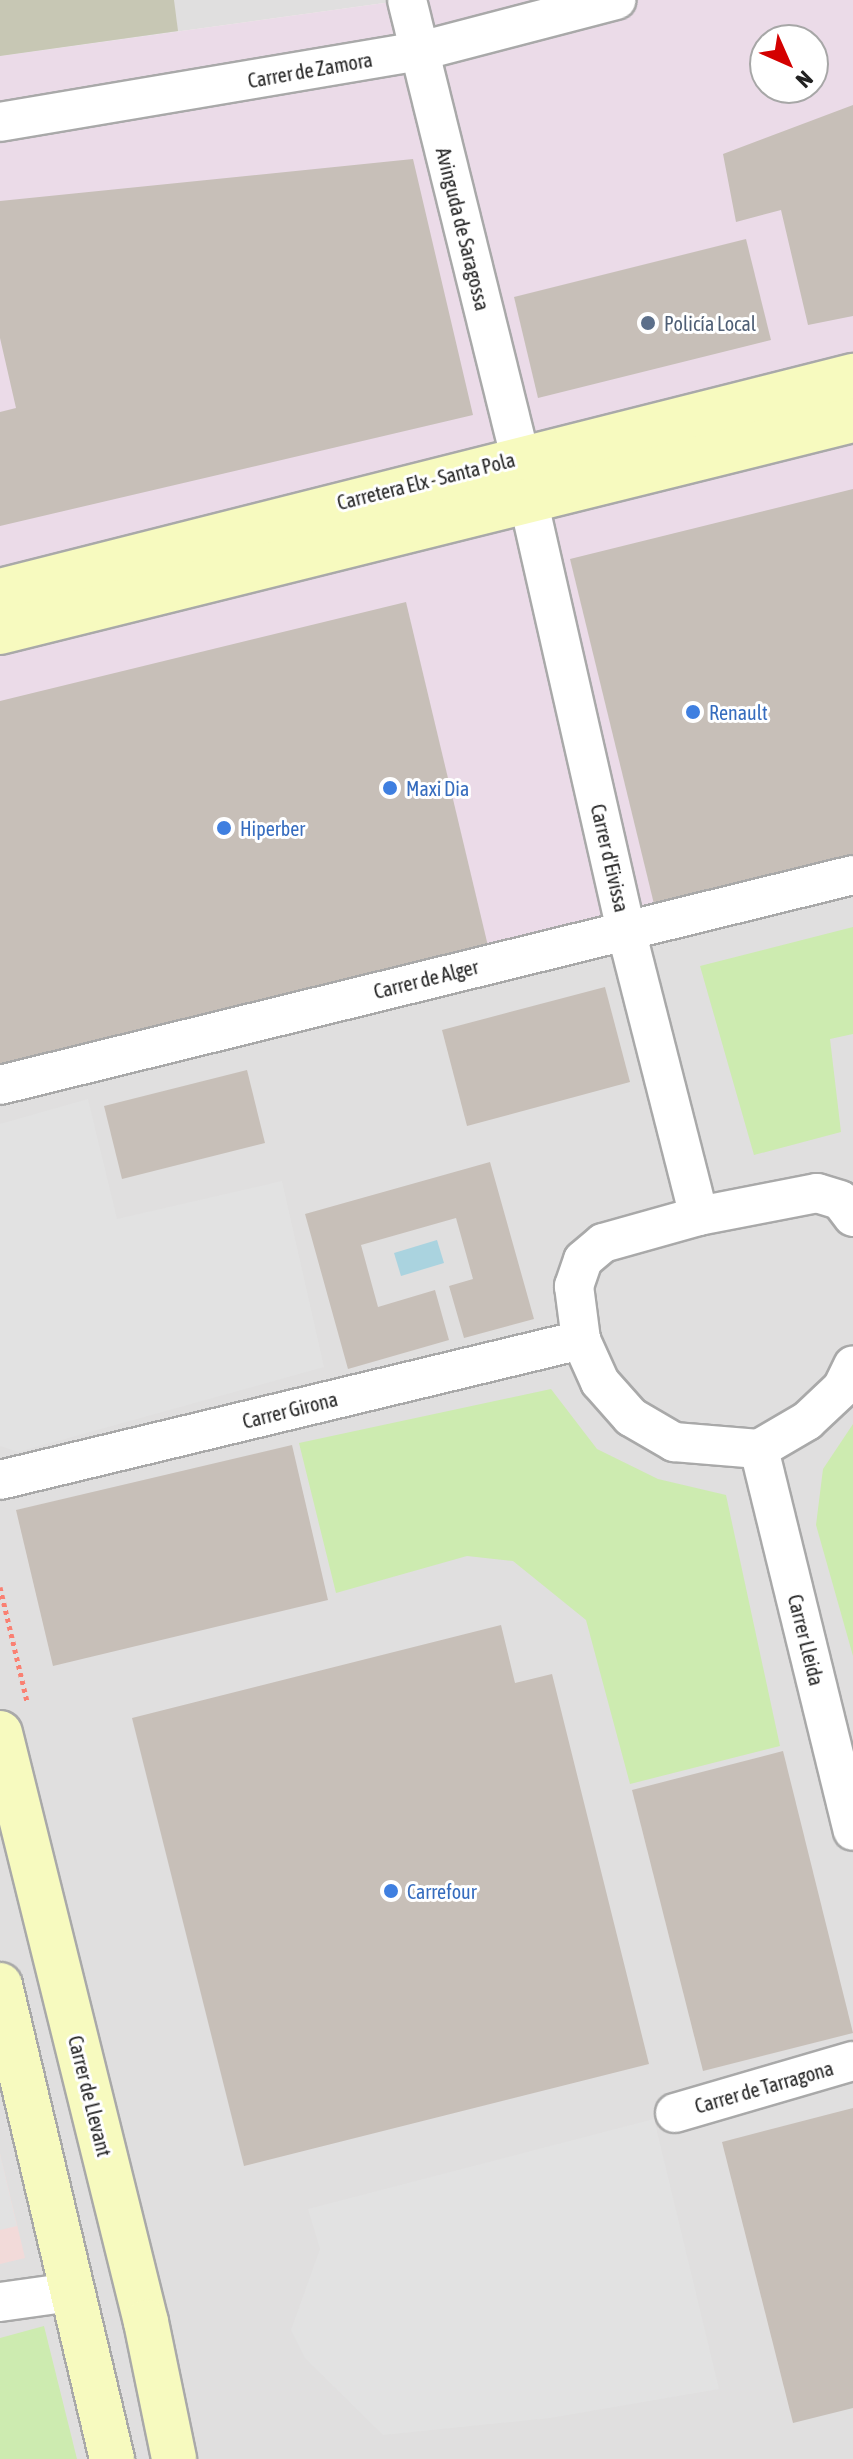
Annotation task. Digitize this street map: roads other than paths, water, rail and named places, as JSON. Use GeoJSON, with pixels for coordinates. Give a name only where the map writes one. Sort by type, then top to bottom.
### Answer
{"type":"FeatureCollection","features":[{"type":"Feature","properties":{"kind":"main road","name":"Carretera Elx - Santa Pola"},"geometry":{"type":"LineString","coordinates":[[0,591],[520,457],[853,376]]}},
{"type":"Feature","properties":{"kind":"main road"},"geometry":{"type":"LineString","coordinates":[[0,632],[853,420]]}},
{"type":"Feature","properties":{"kind":"main road","name":"Carrer de Llevant"},"geometry":{"type":"LineString","coordinates":[[0,1733],[146,2322],[174,2459]]}},
{"type":"Feature","properties":{"kind":"main road"},"geometry":{"type":"LineString","coordinates":[[0,1985],[112,2459]]}},
{"type":"Feature","properties":{"kind":"street","name":"Avinguda de Saragossa"},"geometry":{"type":"LineString","coordinates":[[407,0],[520,457]]}},
{"type":"Feature","properties":{"kind":"street","name":"Carrer de Zamora"},"geometry":{"type":"LineString","coordinates":[[0,122],[420,51],[616,0]]}},
{"type":"Feature","properties":{"kind":"street","name":"Carrer d'Eivissa"},"geometry":{"type":"LineString","coordinates":[[528,499],[626,930],[699,1216]]}},
{"type":"Feature","properties":{"kind":"street","name":"Carrer de Alger"},"geometry":{"type":"LineString","coordinates":[[0,1085],[853,875]]}},
{"type":"Feature","properties":{"kind":"street"},"geometry":{"type":"LineString","coordinates":[[853,1217],[840,1200],[817,1193],[699,1216],[603,1243],[583,1260],[574,1286],[581,1340],[600,1382],[631,1417],[674,1442],[759,1449],[807,1421],[842,1388],[853,1365]]}},
{"type":"Feature","properties":{"kind":"street","name":"Carrer Girona"},"geometry":{"type":"LineString","coordinates":[[0,1480],[581,1340]]}},
{"type":"Feature","properties":{"kind":"street","name":"Carrer Lleida"},"geometry":{"type":"LineString","coordinates":[[759,1449],[853,1831]]}},
{"type":"Feature","properties":{"kind":"street","name":"Carrer de Tarragona"},"geometry":{"type":"LineString","coordinates":[[675,2113],[853,2061]]}},
{"type":"Feature","properties":{"kind":"street"},"geometry":{"type":"LineString","coordinates":[[0,2302],[71,2292]]}},
{"type":"Feature","properties":{"kind":"water"},"geometry":{"type":"Polygon","coordinates":[[[437,1240],[444,1263],[401,1276],[394,1253],[437,1240]]]}},
{"type":"Feature","properties":{"kind":"place","name":"Policía Local"},"geometry":{"type":"Point","coordinates":[648,323]}},
{"type":"Feature","properties":{"kind":"place","name":"Renault"},"geometry":{"type":"Point","coordinates":[693,712]}},
{"type":"Feature","properties":{"kind":"place","name":"Maxi Dia"},"geometry":{"type":"Point","coordinates":[390,788]}},
{"type":"Feature","properties":{"kind":"place","name":"Hiperber"},"geometry":{"type":"Point","coordinates":[224,828]}},
{"type":"Feature","properties":{"kind":"place","name":"Carrefour"},"geometry":{"type":"Point","coordinates":[391,1891]}}]}
